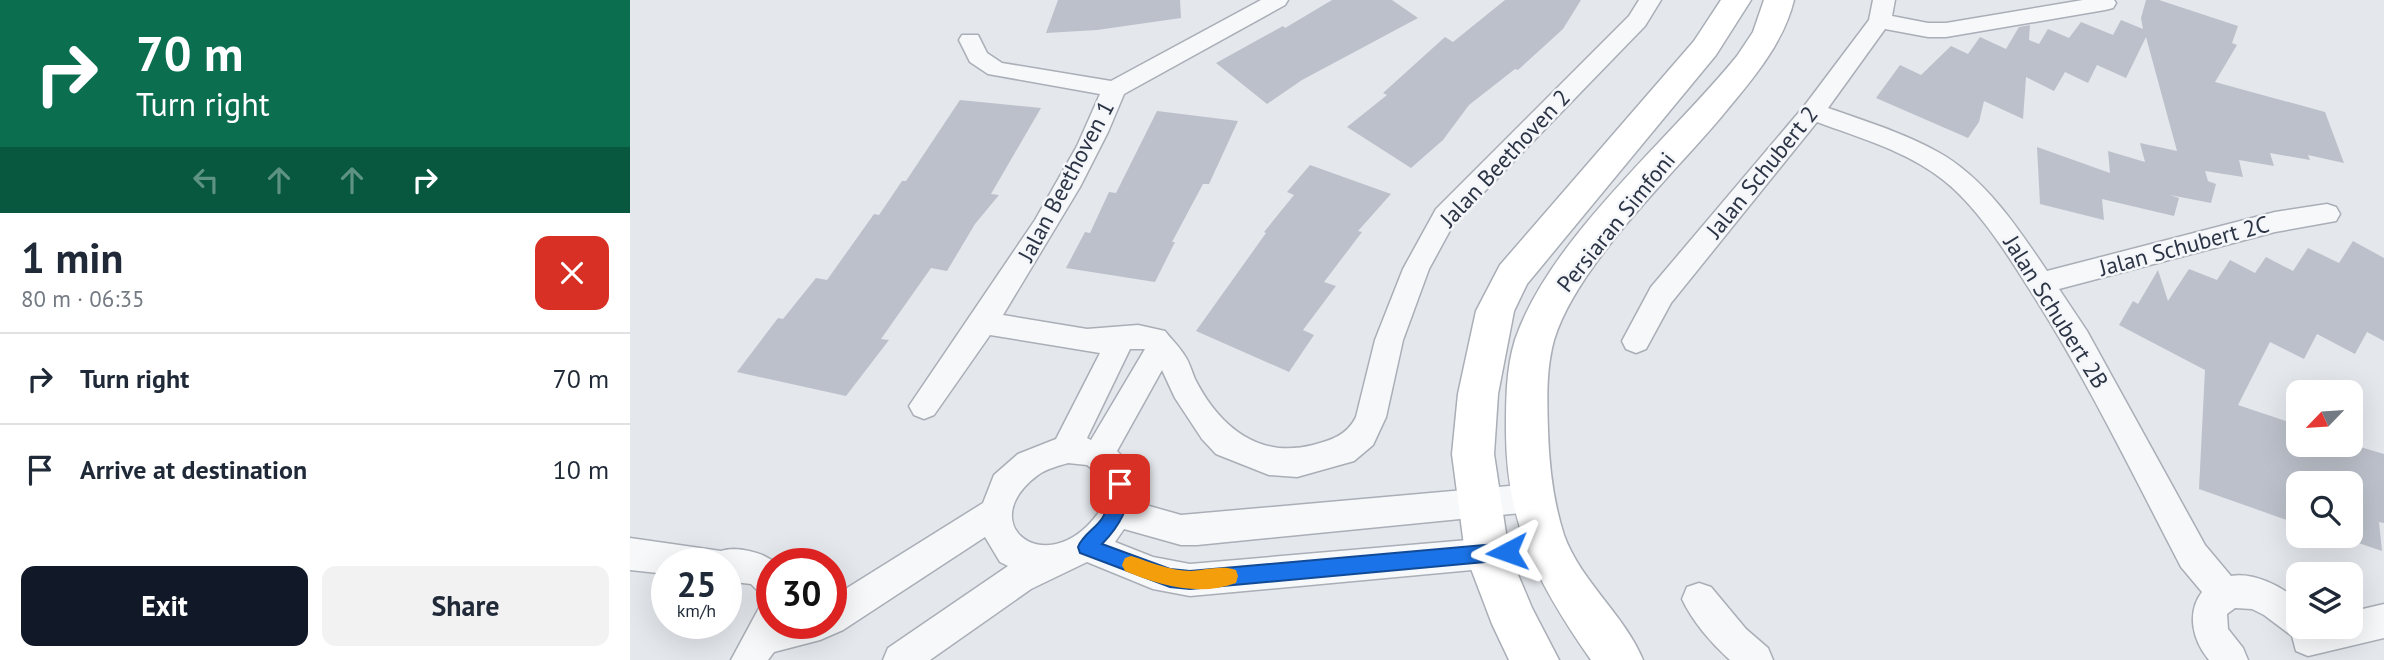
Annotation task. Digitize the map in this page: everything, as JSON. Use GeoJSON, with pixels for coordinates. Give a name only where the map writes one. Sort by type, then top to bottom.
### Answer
{"type":"FeatureCollection","features":[{"type":"Feature","properties":{"kind":"street","name":"Jalan Beethoven 1"},"geometry":{"type":"LineString","coordinates":[[924,405],[985,323],[1032,250],[1101,124],[1114,89],[1277,0]]}},
{"type":"Feature","properties":{"kind":"street","name":"Jalan Beethoven 2"},"geometry":{"type":"LineString","coordinates":[[1158,342],[1175,365],[1185,389],[1213,430],[1227,444],[1269,461],[1297,463],[1343,451],[1362,436],[1371,417],[1390,341],[1416,269],[1445,216],[1637,21],[1650,0]]}},
{"type":"Feature","properties":{"kind":"street","name":"Persiaran Simfoni"},"geometry":{"type":"LineString","coordinates":[[1535,660],[1515,624],[1487,553],[1478,503],[1473,454],[1479,394],[1495,311],[1513,275],[1705,48],[1736,0]]}},
{"type":"Feature","properties":{"kind":"street","name":"Persiaran Simfoni"},"geometry":{"type":"LineString","coordinates":[[1619,660],[1561,575],[1548,548],[1532,498],[1527,457],[1527,385],[1538,331],[1561,287],[1592,244],[1736,78],[1762,41],[1779,0]]}},
{"type":"Feature","properties":{"kind":"street"},"geometry":{"type":"LineString","coordinates":[[1882,11],[1921,29],[1946,30],[2105,3]]}},
{"type":"Feature","properties":{"kind":"street","name":"Jalan Schubert 2"},"geometry":{"type":"LineString","coordinates":[[1636,341],[1661,295],[1813,111],[1882,11]]}},
{"type":"Feature","properties":{"kind":"street"},"geometry":{"type":"LineString","coordinates":[[970,40],[978,57],[996,69],[1114,89]]}},
{"type":"Feature","properties":{"kind":"street","name":"Jalan Schubert 2B"},"geometry":{"type":"LineString","coordinates":[[1813,111],[1903,145],[1954,175],[2007,232],[2077,339],[2187,545],[2224,593]]}},
{"type":"Feature","properties":{"kind":"street","name":"Jalan Schubert 2C"},"geometry":{"type":"LineString","coordinates":[[2042,283],[2275,222],[2327,214]]}},
{"type":"Feature","properties":{"kind":"street"},"geometry":{"type":"LineString","coordinates":[[985,323],[1087,341],[1121,339],[1134,335],[1158,342],[1099,454]]}},
{"type":"Feature","properties":{"kind":"street"},"geometry":{"type":"LineString","coordinates":[[1068,449],[1121,339]]}},
{"type":"Feature","properties":{"kind":"street"},"geometry":{"type":"LineString","coordinates":[[900,660],[1019,578],[1049,561],[1069,556],[1087,547],[1099,537],[1116,512],[1120,484],[1109,462],[1099,454],[1068,449],[1048,454],[1030,463],[1014,476],[1002,492],[995,513],[996,528],[1002,543],[1014,554],[1030,560],[1049,561]]}},
{"type":"Feature","properties":{"kind":"street"},"geometry":{"type":"LineString","coordinates":[[1116,512],[1181,530],[1197,530],[1532,498]]}},
{"type":"Feature","properties":{"kind":"street"},"geometry":{"type":"LineString","coordinates":[[847,608],[995,513]]}},
{"type":"Feature","properties":{"kind":"street"},"geometry":{"type":"LineString","coordinates":[[1087,547],[1153,573],[1190,580],[1548,548]]}},
{"type":"Feature","properties":{"kind":"street"},"geometry":{"type":"LineString","coordinates":[[630,554],[651,557]]}},
{"type":"Feature","properties":{"kind":"street"},"geometry":{"type":"LineString","coordinates":[[2231,660],[2216,640],[2210,625],[2210,611],[2214,600],[2224,593],[2238,590],[2270,598],[2286,616]]}},
{"type":"Feature","properties":{"kind":"street"},"geometry":{"type":"LineString","coordinates":[[1699,599],[1734,641],[1756,660]]}},
{"type":"Feature","properties":{"kind":"street"},"geometry":{"type":"LineString","coordinates":[[2363,625],[2384,621]]}},
{"type":"Feature","properties":{"kind":"building"},"geometry":{"type":"Polygon","coordinates":[[[1058,0],[1180,0],[1181,18],[1097,30],[1046,33],[1058,0]]]}},
{"type":"Feature","properties":{"kind":"building"},"geometry":{"type":"Polygon","coordinates":[[[1332,0],[1392,0],[1418,18],[1302,80],[1267,104],[1216,63],[1283,26],[1285,28],[1332,0]]]}},
{"type":"Feature","properties":{"kind":"building"},"geometry":{"type":"Polygon","coordinates":[[[1505,0],[1581,0],[1563,29],[1518,70],[1515,69],[1469,105],[1443,140],[1411,168],[1347,127],[1387,95],[1383,93],[1445,37],[1453,42],[1505,0]]]}},
{"type":"Feature","properties":{"kind":"building"},"geometry":{"type":"Polygon","coordinates":[[[2146,0],[2159,0],[2238,26],[2232,43],[2237,45],[2215,82],[2325,112],[2344,163],[2308,155],[2310,160],[2270,153],[2274,166],[2239,160],[2243,177],[2205,171],[2208,181],[2216,184],[2211,203],[2170,195],[2179,198],[2174,216],[2102,199],[2104,220],[2040,204],[2037,147],[2110,173],[2108,151],[2145,162],[2140,143],[2177,151],[2146,37],[2126,78],[2097,65],[2088,83],[2065,72],[2054,91],[2026,77],[2023,119],[1984,101],[1979,122],[1968,138],[1876,98],[1900,65],[1921,75],[1951,46],[1968,54],[1980,37],[2006,49],[2019,27],[2030,25],[2029,40],[2039,44],[2048,29],[2069,38],[2081,22],[2113,35],[2121,20],[2143,29],[2141,18],[2146,0]]]}},
{"type":"Feature","properties":{"kind":"building"},"geometry":{"type":"Polygon","coordinates":[[[960,100],[1041,108],[991,194],[999,195],[975,224],[947,271],[931,268],[881,339],[889,340],[846,396],[737,372],[778,318],[783,319],[816,278],[827,280],[874,214],[879,215],[902,181],[906,181],[960,100]]]}},
{"type":"Feature","properties":{"kind":"building"},"geometry":{"type":"Polygon","coordinates":[[[1157,111],[1238,121],[1209,184],[1203,184],[1172,242],[1175,242],[1155,282],[1066,268],[1085,232],[1090,233],[1109,192],[1116,193],[1157,111]]]}},
{"type":"Feature","properties":{"kind":"building"},"geometry":{"type":"Polygon","coordinates":[[[1310,165],[1391,194],[1358,231],[1362,232],[1324,282],[1336,286],[1303,330],[1314,335],[1289,372],[1196,331],[1266,233],[1264,232],[1294,195],[1287,192],[1310,165]]]}},
{"type":"Feature","properties":{"kind":"building"},"geometry":{"type":"Polygon","coordinates":[[[2353,241],[2384,258],[2384,341],[2367,332],[2355,354],[2317,334],[2304,359],[2270,342],[2238,405],[2286,421],[2286,457],[2363,457],[2363,448],[2384,454],[2384,523],[2379,522],[2382,551],[2363,545],[2363,471],[2286,471],[2286,520],[2199,489],[2205,370],[2119,325],[2133,301],[2138,304],[2158,270],[2168,301],[2189,269],[2217,280],[2230,260],[2255,273],[2266,257],[2293,271],[2308,248],[2339,263],[2353,241]]]}},
{"type":"Feature","properties":{"kind":"slow traffic"},"geometry":{"type":"LineString","coordinates":[[1131,565],[1170,578],[1190,580],[1229,576]]}},
{"type":"Feature","properties":{"kind":"route"},"geometry":{"type":"LineString","coordinates":[[1120,484],[1116,512],[1109,525],[1087,547],[1170,578],[1190,580],[1507,552]]}}]}
